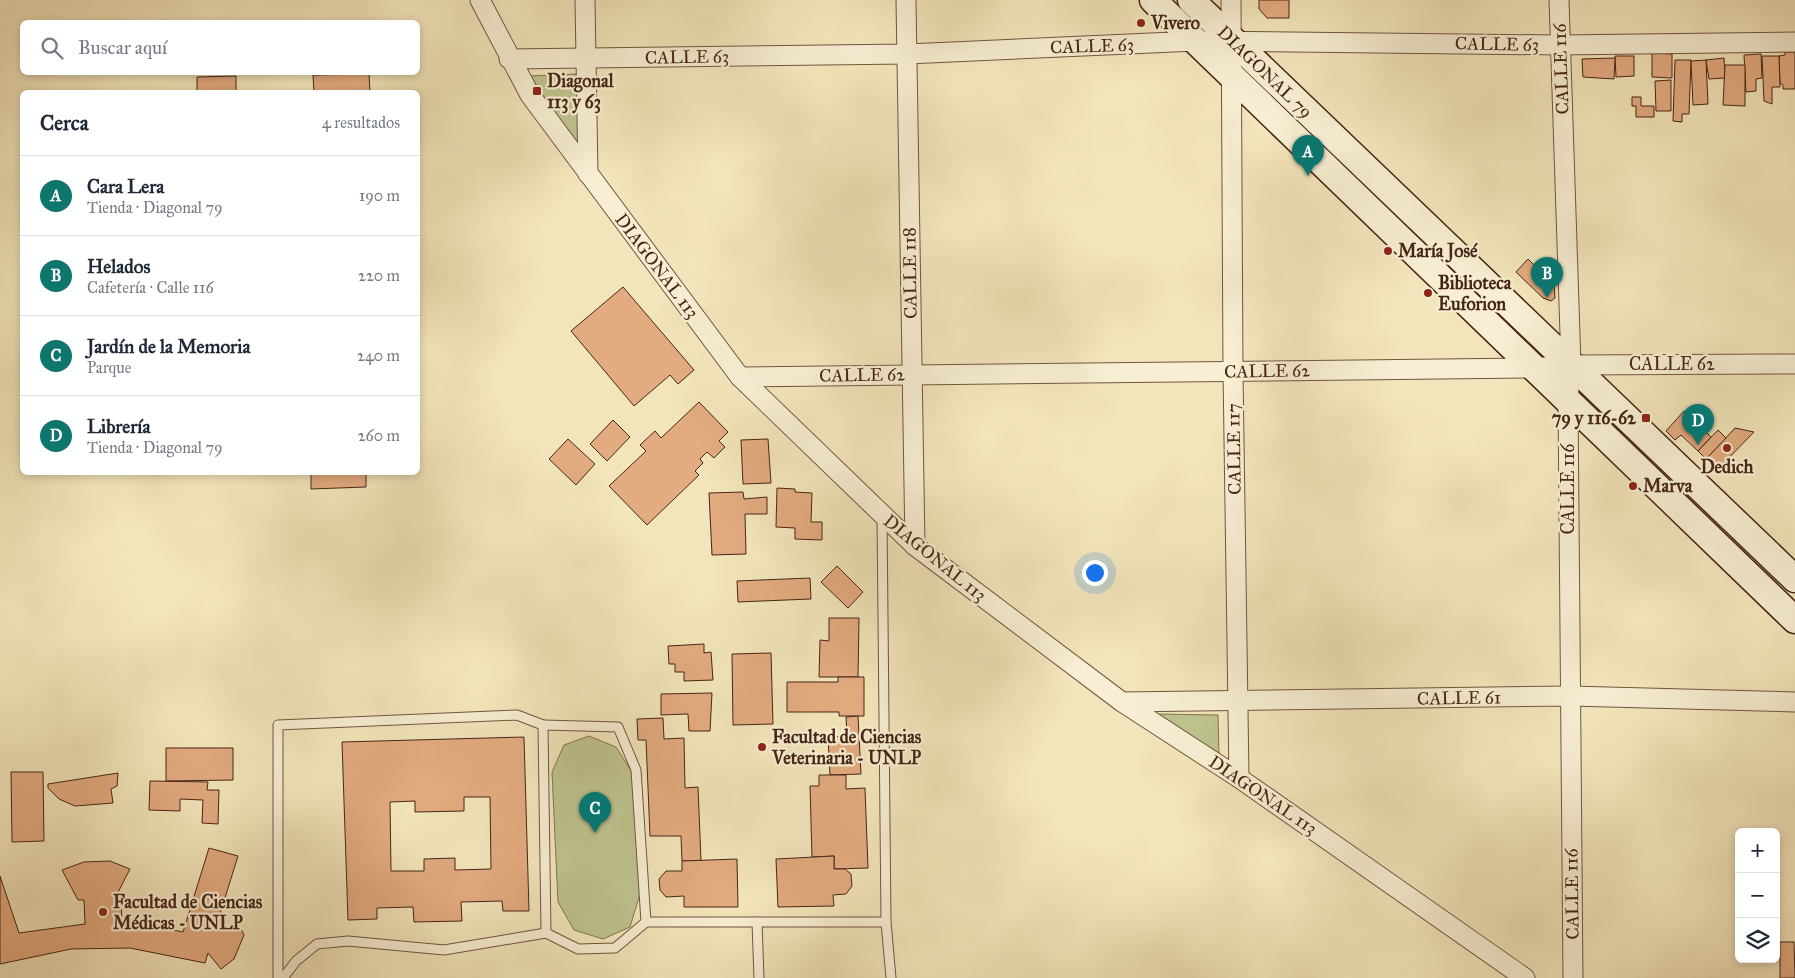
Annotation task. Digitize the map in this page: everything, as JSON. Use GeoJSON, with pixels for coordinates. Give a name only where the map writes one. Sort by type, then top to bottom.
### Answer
{"type":"FeatureCollection","features":[{"type":"Feature","properties":{"kind":"main road","name":"DIAGONAL 79"},"geometry":{"type":"LineString","coordinates":[[1154,0],[1795,620]]}},
{"type":"Feature","properties":{"kind":"main road","name":"DIAGONAL 79"},"geometry":{"type":"LineString","coordinates":[[1191,0],[1795,579]]}},
{"type":"Feature","properties":{"kind":"street","name":"DIAGONAL 113"},"geometry":{"type":"LineString","coordinates":[[480,0],[509,59],[530,95],[740,377],[915,546],[1122,702],[1240,778],[1525,978]]}},
{"type":"Feature","properties":{"kind":"street"},"geometry":{"type":"LineString","coordinates":[[585,0],[588,174]]}},
{"type":"Feature","properties":{"kind":"street","name":"CALLE 118"},"geometry":{"type":"LineString","coordinates":[[906,0],[915,546]]}},
{"type":"Feature","properties":{"kind":"street","name":"CALLE 117"},"geometry":{"type":"LineString","coordinates":[[1232,0],[1233,371],[1240,778]]}},
{"type":"Feature","properties":{"kind":"street","name":"CALLE 116"},"geometry":{"type":"LineString","coordinates":[[1558,0],[1571,364],[1568,401],[1573,978]]}},
{"type":"Feature","properties":{"kind":"street","name":"CALLE 63"},"geometry":{"type":"LineString","coordinates":[[509,59],[907,54],[1233,41],[1559,45],[1795,42]]}},
{"type":"Feature","properties":{"kind":"street","name":"CALLE 62"},"geometry":{"type":"LineString","coordinates":[[740,377],[1533,368],[1571,364],[1795,364]]}},
{"type":"Feature","properties":{"kind":"street","name":"CALLE 61"},"geometry":{"type":"LineString","coordinates":[[1122,702],[1570,696],[1795,702]]}},
{"type":"Feature","properties":{"kind":"lane"},"geometry":{"type":"LineString","coordinates":[[882,514],[886,922],[891,978]]}},
{"type":"Feature","properties":{"kind":"lane"},"geometry":{"type":"LineString","coordinates":[[278,978],[278,725],[517,715],[543,725],[618,727],[636,770],[646,922]]}},
{"type":"Feature","properties":{"kind":"lane"},"geometry":{"type":"LineString","coordinates":[[543,725],[546,933]]}},
{"type":"Feature","properties":{"kind":"lane"},"geometry":{"type":"LineString","coordinates":[[283,978],[296,961],[317,944],[348,941],[444,950],[546,933],[578,949],[615,948],[646,922],[886,922]]}},
{"type":"Feature","properties":{"kind":"lane"},"geometry":{"type":"LineString","coordinates":[[757,922],[759,978]]}},
{"type":"Feature","properties":{"kind":"green space"},"geometry":{"type":"Polygon","coordinates":[[[576,74],[579,146],[529,76],[576,74]]]}},
{"type":"Feature","properties":{"kind":"green space"},"geometry":{"type":"Polygon","coordinates":[[[1158,714],[1218,715],[1219,754],[1158,714]]]}},
{"type":"Feature","properties":{"kind":"green space"},"geometry":{"type":"Polygon","coordinates":[[[589,736],[616,747],[632,772],[640,894],[630,927],[603,939],[574,930],[558,902],[552,772],[564,745],[589,736]]]}},
{"type":"Feature","properties":{"kind":"building"},"geometry":{"type":"Polygon","coordinates":[[[1259,0],[1289,0],[1289,18],[1267,18],[1259,9],[1259,0]]]}},
{"type":"Feature","properties":{"kind":"building"},"geometry":{"type":"Polygon","coordinates":[[[1785,52],[1795,52],[1795,89],[1783,89],[1783,85],[1780,83],[1779,56],[1785,55],[1785,52]]]}},
{"type":"Feature","properties":{"kind":"building"},"geometry":{"type":"Polygon","coordinates":[[[1652,53],[1672,54],[1672,78],[1652,77],[1652,53]]]}},
{"type":"Feature","properties":{"kind":"building"},"geometry":{"type":"Polygon","coordinates":[[[1761,54],[1762,78],[1756,79],[1756,91],[1746,92],[1744,55],[1761,54]]]}},
{"type":"Feature","properties":{"kind":"building"},"geometry":{"type":"Polygon","coordinates":[[[1615,56],[1634,56],[1634,76],[1616,77],[1615,56]]]}},
{"type":"Feature","properties":{"kind":"building"},"geometry":{"type":"Polygon","coordinates":[[[1762,56],[1779,56],[1780,87],[1772,87],[1772,104],[1764,101],[1762,56]]]}},
{"type":"Feature","properties":{"kind":"building"},"geometry":{"type":"Polygon","coordinates":[[[1615,58],[1614,79],[1583,77],[1582,59],[1615,58]]]}},
{"type":"Feature","properties":{"kind":"building"},"geometry":{"type":"Polygon","coordinates":[[[1724,58],[1725,78],[1709,79],[1706,60],[1724,58]]]}},
{"type":"Feature","properties":{"kind":"building"},"geometry":{"type":"Polygon","coordinates":[[[1675,60],[1691,60],[1689,114],[1682,114],[1682,122],[1673,121],[1675,60]]]}},
{"type":"Feature","properties":{"kind":"building"},"geometry":{"type":"Polygon","coordinates":[[[1706,60],[1708,104],[1693,105],[1691,61],[1706,60]]]}},
{"type":"Feature","properties":{"kind":"building"},"geometry":{"type":"Polygon","coordinates":[[[1725,65],[1745,65],[1745,106],[1723,105],[1725,65]]]}},
{"type":"Feature","properties":{"kind":"building"},"geometry":{"type":"Polygon","coordinates":[[[313,75],[369,75],[370,90],[314,90],[313,75]]]}},
{"type":"Feature","properties":{"kind":"building"},"geometry":{"type":"Polygon","coordinates":[[[236,76],[236,90],[197,90],[197,77],[236,76]]]}},
{"type":"Feature","properties":{"kind":"building"},"geometry":{"type":"Polygon","coordinates":[[[1671,80],[1671,111],[1656,111],[1655,81],[1671,80]]]}},
{"type":"Feature","properties":{"kind":"building"},"geometry":{"type":"Polygon","coordinates":[[[1632,97],[1641,97],[1641,106],[1654,106],[1654,117],[1636,117],[1636,106],[1632,106],[1632,97]]]}},
{"type":"Feature","properties":{"kind":"building"},"geometry":{"type":"Polygon","coordinates":[[[1528,259],[1554,285],[1555,298],[1551,301],[1543,298],[1516,272],[1528,259]]]}},
{"type":"Feature","properties":{"kind":"building"},"geometry":{"type":"Polygon","coordinates":[[[623,287],[694,370],[678,384],[670,375],[634,406],[571,331],[623,287]]]}},
{"type":"Feature","properties":{"kind":"building"},"geometry":{"type":"Polygon","coordinates":[[[699,402],[728,432],[719,441],[725,447],[714,458],[707,452],[700,459],[703,463],[695,471],[699,475],[647,525],[609,486],[646,451],[640,445],[655,431],[661,438],[699,402]]]}},
{"type":"Feature","properties":{"kind":"building"},"geometry":{"type":"Polygon","coordinates":[[[1684,411],[1711,437],[1698,451],[1681,435],[1675,440],[1666,431],[1684,411]]]}},
{"type":"Feature","properties":{"kind":"building"},"geometry":{"type":"Polygon","coordinates":[[[613,420],[630,437],[607,461],[590,444],[613,420]]]}},
{"type":"Feature","properties":{"kind":"building","name":"Dedich"},"geometry":{"type":"Polygon","coordinates":[[[1735,428],[1754,432],[1717,470],[1706,459],[1735,428]]]}},
{"type":"Feature","properties":{"kind":"building"},"geometry":{"type":"Polygon","coordinates":[[[1718,430],[1726,438],[1706,459],[1698,451],[1718,430]]]}},
{"type":"Feature","properties":{"kind":"building"},"geometry":{"type":"Polygon","coordinates":[[[568,439],[595,464],[576,485],[549,459],[568,439]]]}},
{"type":"Feature","properties":{"kind":"building"},"geometry":{"type":"Polygon","coordinates":[[[768,439],[771,483],[743,484],[741,440],[768,439]]]}},
{"type":"Feature","properties":{"kind":"building"},"geometry":{"type":"Polygon","coordinates":[[[311,475],[366,475],[366,487],[311,489],[311,475]]]}},
{"type":"Feature","properties":{"kind":"building"},"geometry":{"type":"Polygon","coordinates":[[[777,488],[795,489],[795,492],[812,493],[811,522],[822,522],[822,540],[795,539],[795,528],[776,527],[777,488]]]}},
{"type":"Feature","properties":{"kind":"building"},"geometry":{"type":"Polygon","coordinates":[[[743,492],[744,499],[767,497],[767,514],[745,514],[746,554],[712,555],[709,493],[743,492]]]}},
{"type":"Feature","properties":{"kind":"building"},"geometry":{"type":"Polygon","coordinates":[[[837,566],[863,592],[848,608],[821,582],[837,566]]]}},
{"type":"Feature","properties":{"kind":"building"},"geometry":{"type":"Polygon","coordinates":[[[810,578],[811,599],[738,602],[737,581],[810,578]]]}},
{"type":"Feature","properties":{"kind":"building"},"geometry":{"type":"Polygon","coordinates":[[[829,618],[859,618],[858,677],[819,677],[820,640],[829,641],[829,618]]]}},
{"type":"Feature","properties":{"kind":"building"},"geometry":{"type":"Polygon","coordinates":[[[704,644],[704,653],[711,652],[713,680],[684,681],[684,672],[675,672],[675,664],[669,664],[668,646],[704,644]]]}},
{"type":"Feature","properties":{"kind":"building"},"geometry":{"type":"Polygon","coordinates":[[[771,653],[773,724],[733,725],[732,654],[771,653]]]}},
{"type":"Feature","properties":{"kind":"building"},"geometry":{"type":"Polygon","coordinates":[[[838,677],[864,677],[864,716],[839,716],[839,712],[787,712],[787,682],[838,682],[838,677]]]}},
{"type":"Feature","properties":{"kind":"building"},"geometry":{"type":"Polygon","coordinates":[[[712,693],[710,731],[689,731],[688,714],[661,715],[661,694],[712,693]]]}},
{"type":"Feature","properties":{"kind":"building"},"geometry":{"type":"Polygon","coordinates":[[[858,716],[861,774],[830,775],[828,737],[847,736],[846,717],[858,716]]]}},
{"type":"Feature","properties":{"kind":"building"},"geometry":{"type":"Polygon","coordinates":[[[663,718],[664,739],[684,738],[685,788],[698,787],[701,861],[682,861],[681,836],[650,836],[646,740],[638,740],[637,719],[663,718]]]}},
{"type":"Feature","properties":{"kind":"building"},"geometry":{"type":"Polygon","coordinates":[[[524,737],[529,911],[503,911],[502,901],[461,902],[462,921],[414,922],[413,907],[377,908],[377,919],[348,920],[342,742],[524,737]],[[464,797],[464,811],[415,812],[415,801],[390,802],[391,871],[424,871],[424,859],[455,858],[455,870],[491,869],[490,797],[464,797]]]}},
{"type":"Feature","properties":{"kind":"building"},"geometry":{"type":"Polygon","coordinates":[[[166,748],[233,748],[233,780],[166,781],[166,748]]]}},
{"type":"Feature","properties":{"kind":"building"},"geometry":{"type":"Polygon","coordinates":[[[11,772],[43,772],[44,841],[12,842],[11,772]]]}},
{"type":"Feature","properties":{"kind":"building"},"geometry":{"type":"Polygon","coordinates":[[[118,773],[117,786],[111,789],[113,803],[75,806],[59,799],[48,788],[48,784],[118,773]]]}},
{"type":"Feature","properties":{"kind":"building"},"geometry":{"type":"Polygon","coordinates":[[[819,775],[846,775],[846,789],[865,788],[868,868],[834,869],[834,856],[812,857],[810,786],[819,786],[819,775]]]}},
{"type":"Feature","properties":{"kind":"building"},"geometry":{"type":"Polygon","coordinates":[[[150,781],[208,782],[207,790],[219,790],[218,824],[202,823],[203,800],[180,799],[180,811],[149,810],[150,781]]]}},
{"type":"Feature","properties":{"kind":"building","name":"Facultad de Ciencias Médicas - UNLP"},"geometry":{"type":"Polygon","coordinates":[[[209,848],[238,856],[215,930],[240,927],[244,935],[234,959],[221,969],[208,953],[205,963],[130,948],[71,949],[0,964],[0,876],[19,933],[85,924],[84,900],[78,900],[62,870],[84,862],[110,861],[130,869],[114,900],[121,901],[122,923],[153,926],[183,932],[209,848]]]}},
{"type":"Feature","properties":{"kind":"building"},"geometry":{"type":"Polygon","coordinates":[[[834,856],[834,869],[845,869],[851,874],[852,886],[846,894],[833,895],[834,906],[778,907],[776,859],[834,856]]]}},
{"type":"Feature","properties":{"kind":"building"},"geometry":{"type":"Polygon","coordinates":[[[737,859],[738,907],[684,907],[684,896],[666,897],[660,890],[659,879],[666,871],[682,871],[682,861],[737,859]]]}},
{"type":"Feature","properties":{"kind":"building"},"geometry":{"type":"Polygon","coordinates":[[[1780,942],[1794,942],[1795,978],[1780,978],[1780,942]]]}},
{"type":"Feature","properties":{"kind":"place","name":"Vivero"},"geometry":{"type":"Point","coordinates":[1141,23]}},
{"type":"Feature","properties":{"kind":"place","name":"Diagonal 113 y 63"},"geometry":{"type":"Point","coordinates":[537,91]}},
{"type":"Feature","properties":{"kind":"place","name":"Cara Lera"},"geometry":{"type":"Point","coordinates":[1308,176]}},
{"type":"Feature","properties":{"kind":"place","name":"María José"},"geometry":{"type":"Point","coordinates":[1388,251]}},
{"type":"Feature","properties":{"kind":"place","name":"Biblioteca Euforion"},"geometry":{"type":"Point","coordinates":[1428,293]}},
{"type":"Feature","properties":{"kind":"place","name":"Helados"},"geometry":{"type":"Point","coordinates":[1547,298]}},
{"type":"Feature","properties":{"kind":"place","name":"79 y 116-62"},"geometry":{"type":"Point","coordinates":[1646,418]}},
{"type":"Feature","properties":{"kind":"place","name":"Librería"},"geometry":{"type":"Point","coordinates":[1698,445]}},
{"type":"Feature","properties":{"kind":"place","name":"Dedich"},"geometry":{"type":"Point","coordinates":[1727,448]}},
{"type":"Feature","properties":{"kind":"place","name":"Marva"},"geometry":{"type":"Point","coordinates":[1633,486]}},
{"type":"Feature","properties":{"kind":"place","name":"Facultad de Ciencias Veterinaria - UNLP"},"geometry":{"type":"Point","coordinates":[762,747]}},
{"type":"Feature","properties":{"kind":"place","name":"Jardín de la Memoria"},"geometry":{"type":"Point","coordinates":[595,833]}},
{"type":"Feature","properties":{"kind":"place","name":"Facultad de Ciencias Médicas - UNLP"},"geometry":{"type":"Point","coordinates":[103,912]}}]}
